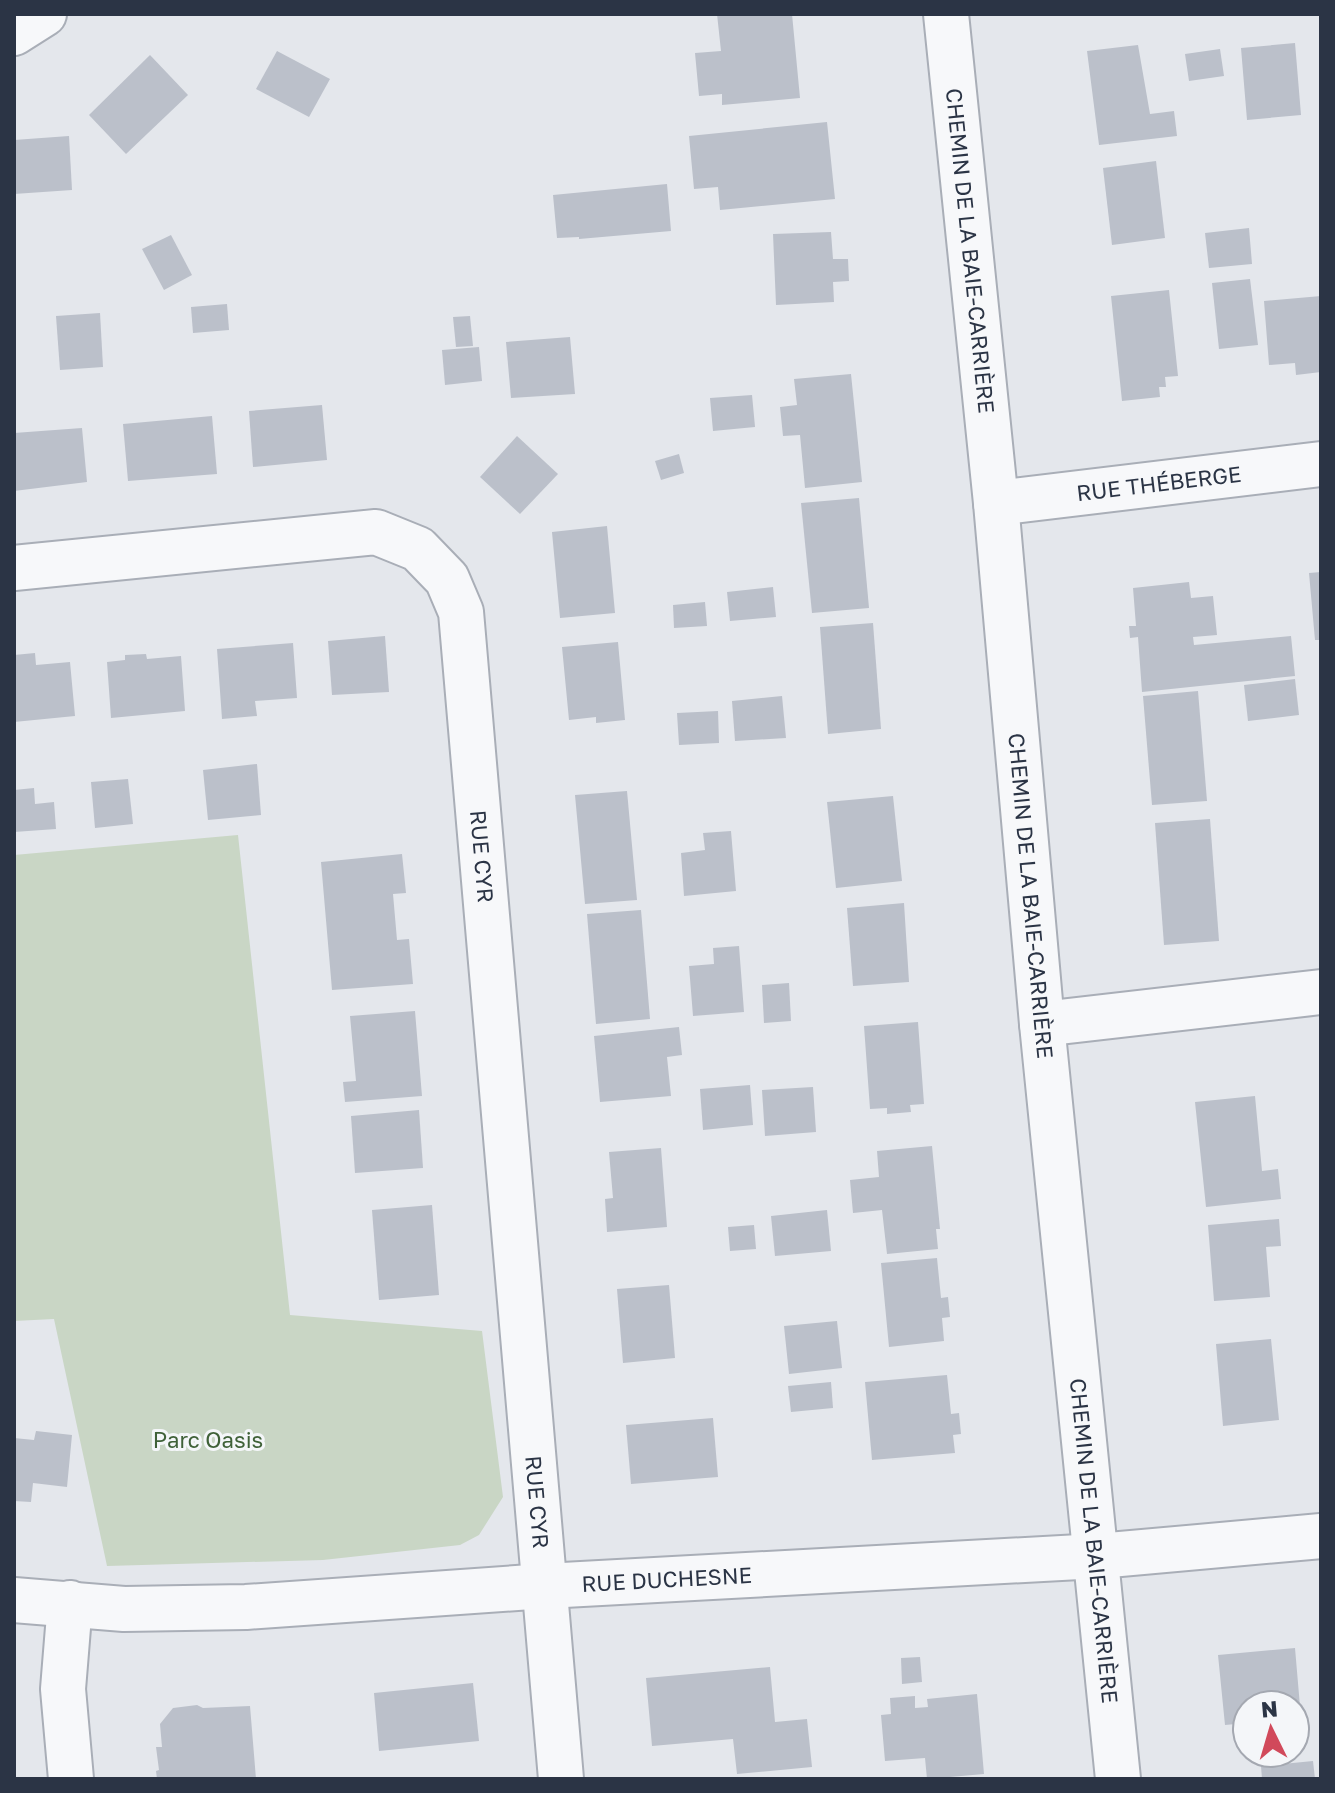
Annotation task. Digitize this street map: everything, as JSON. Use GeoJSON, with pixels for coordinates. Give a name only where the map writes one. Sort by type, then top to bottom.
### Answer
{"type":"FeatureCollection","features":[{"type":"Feature","properties":{"kind":"street"},"geometry":{"type":"LineString","coordinates":[[14,33],[44,14]]}},
{"type":"Feature","properties":{"kind":"street","name":"CHEMIN DE LA BAIE-CARRIÈRE"},"geometry":{"type":"LineString","coordinates":[[946,14],[996,503],[1042,1024],[1098,1556],[1118,1779]]}},
{"type":"Feature","properties":{"kind":"street","name":"RUE THÉBERGE"},"geometry":{"type":"LineString","coordinates":[[996,503],[1321,464]]}},
{"type":"Feature","properties":{"kind":"street","name":"RUE CYR"},"geometry":{"type":"LineString","coordinates":[[14,568],[376,532],[418,549],[447,579],[461,612],[561,1779]]}},
{"type":"Feature","properties":{"kind":"street"},"geometry":{"type":"LineString","coordinates":[[1042,1024],[1321,992]]}},
{"type":"Feature","properties":{"kind":"street","name":"RUE DUCHESNE"},"geometry":{"type":"LineString","coordinates":[[14,1600],[124,1609],[246,1607],[545,1586],[1098,1556],[1321,1536]]}},
{"type":"Feature","properties":{"kind":"street"},"geometry":{"type":"LineString","coordinates":[[70,1603],[63,1689],[71,1779]]}},
{"type":"Feature","properties":{"kind":"green space","name":"Parc Oasis"},"geometry":{"type":"Polygon","coordinates":[[[238,835],[290,1315],[482,1331],[503,1497],[479,1535],[460,1545],[323,1560],[107,1566],[54,1319],[14,1321],[14,855],[238,835]]]}},
{"type":"Feature","properties":{"kind":"building"},"geometry":{"type":"Polygon","coordinates":[[[717,14],[792,14],[800,98],[722,105],[722,94],[699,96],[695,53],[721,51],[717,14]]]}},
{"type":"Feature","properties":{"kind":"building"},"geometry":{"type":"Polygon","coordinates":[[[1295,43],[1301,115],[1247,120],[1241,48],[1295,43]]]}},
{"type":"Feature","properties":{"kind":"building"},"geometry":{"type":"Polygon","coordinates":[[[1138,45],[1150,114],[1174,111],[1177,136],[1099,145],[1087,51],[1138,45]]]}},
{"type":"Feature","properties":{"kind":"building"},"geometry":{"type":"Polygon","coordinates":[[[1220,49],[1224,76],[1189,81],[1185,54],[1220,49]]]}},
{"type":"Feature","properties":{"kind":"building"},"geometry":{"type":"Polygon","coordinates":[[[277,51],[330,79],[309,117],[256,89],[277,51]]]}},
{"type":"Feature","properties":{"kind":"building"},"geometry":{"type":"Polygon","coordinates":[[[150,55],[188,95],[126,154],[89,115],[150,55]]]}},
{"type":"Feature","properties":{"kind":"building"},"geometry":{"type":"Polygon","coordinates":[[[827,122],[835,199],[720,210],[718,187],[694,189],[689,136],[827,122]]]}},
{"type":"Feature","properties":{"kind":"building"},"geometry":{"type":"Polygon","coordinates":[[[69,136],[72,190],[14,194],[14,140],[69,136]]]}},
{"type":"Feature","properties":{"kind":"building"},"geometry":{"type":"Polygon","coordinates":[[[1156,161],[1165,238],[1112,245],[1103,168],[1156,161]]]}},
{"type":"Feature","properties":{"kind":"building"},"geometry":{"type":"Polygon","coordinates":[[[667,184],[671,231],[557,238],[553,195],[667,184]]]}},
{"type":"Feature","properties":{"kind":"building"},"geometry":{"type":"Polygon","coordinates":[[[1249,228],[1252,264],[1209,268],[1205,233],[1249,228]]]}},
{"type":"Feature","properties":{"kind":"building"},"geometry":{"type":"Polygon","coordinates":[[[831,232],[833,259],[848,259],[849,281],[833,282],[834,302],[776,305],[773,234],[831,232]]]}},
{"type":"Feature","properties":{"kind":"building"},"geometry":{"type":"Polygon","coordinates":[[[171,235],[192,275],[164,290],[142,249],[171,235]]]}},
{"type":"Feature","properties":{"kind":"building"},"geometry":{"type":"Polygon","coordinates":[[[1250,279],[1258,345],[1219,349],[1212,283],[1250,279]]]}},
{"type":"Feature","properties":{"kind":"building"},"geometry":{"type":"Polygon","coordinates":[[[1169,290],[1178,376],[1165,377],[1166,387],[1159,387],[1160,397],[1122,401],[1111,296],[1169,290]]]}},
{"type":"Feature","properties":{"kind":"building"},"geometry":{"type":"Polygon","coordinates":[[[1321,296],[1321,372],[1296,375],[1295,363],[1269,365],[1264,301],[1321,296]]]}},
{"type":"Feature","properties":{"kind":"building"},"geometry":{"type":"Polygon","coordinates":[[[227,304],[229,330],[193,333],[191,307],[227,304]]]}},
{"type":"Feature","properties":{"kind":"building"},"geometry":{"type":"Polygon","coordinates":[[[100,313],[103,367],[60,370],[56,316],[100,313]]]}},
{"type":"Feature","properties":{"kind":"building"},"geometry":{"type":"Polygon","coordinates":[[[470,316],[473,346],[456,347],[453,317],[470,316]]]}},
{"type":"Feature","properties":{"kind":"building"},"geometry":{"type":"Polygon","coordinates":[[[570,337],[575,394],[511,398],[506,342],[570,337]]]}},
{"type":"Feature","properties":{"kind":"building"},"geometry":{"type":"Polygon","coordinates":[[[479,347],[482,381],[445,385],[442,350],[479,347]]]}},
{"type":"Feature","properties":{"kind":"building"},"geometry":{"type":"Polygon","coordinates":[[[851,374],[862,482],[805,488],[800,435],[783,436],[780,407],[797,405],[794,379],[851,374]]]}},
{"type":"Feature","properties":{"kind":"building"},"geometry":{"type":"Polygon","coordinates":[[[752,395],[755,427],[713,431],[710,398],[752,395]]]}},
{"type":"Feature","properties":{"kind":"building"},"geometry":{"type":"Polygon","coordinates":[[[322,405],[327,460],[253,467],[249,411],[322,405]]]}},
{"type":"Feature","properties":{"kind":"building"},"geometry":{"type":"Polygon","coordinates":[[[212,416],[217,474],[128,481],[123,424],[212,416]]]}},
{"type":"Feature","properties":{"kind":"building"},"geometry":{"type":"Polygon","coordinates":[[[82,428],[87,482],[14,491],[14,433],[82,428]]]}},
{"type":"Feature","properties":{"kind":"building"},"geometry":{"type":"Polygon","coordinates":[[[517,436],[558,474],[520,514],[480,477],[517,436]]]}},
{"type":"Feature","properties":{"kind":"building"},"geometry":{"type":"Polygon","coordinates":[[[679,454],[684,473],[661,480],[655,461],[679,454]]]}},
{"type":"Feature","properties":{"kind":"building"},"geometry":{"type":"Polygon","coordinates":[[[859,498],[869,608],[812,613],[801,503],[859,498]]]}},
{"type":"Feature","properties":{"kind":"building"},"geometry":{"type":"Polygon","coordinates":[[[607,526],[615,613],[560,618],[552,532],[607,526]]]}},
{"type":"Feature","properties":{"kind":"building"},"geometry":{"type":"Polygon","coordinates":[[[1321,572],[1321,640],[1315,640],[1309,573],[1321,572]]]}},
{"type":"Feature","properties":{"kind":"building"},"geometry":{"type":"Polygon","coordinates":[[[1189,582],[1191,598],[1213,596],[1217,635],[1193,637],[1194,645],[1291,636],[1295,676],[1142,692],[1138,637],[1130,638],[1129,626],[1136,626],[1133,588],[1189,582]]]}},
{"type":"Feature","properties":{"kind":"building"},"geometry":{"type":"Polygon","coordinates":[[[773,587],[776,617],[730,621],[727,592],[773,587]]]}},
{"type":"Feature","properties":{"kind":"building"},"geometry":{"type":"Polygon","coordinates":[[[705,602],[707,626],[674,628],[673,605],[705,602]]]}},
{"type":"Feature","properties":{"kind":"building"},"geometry":{"type":"Polygon","coordinates":[[[873,623],[881,729],[828,734],[820,627],[873,623]]]}},
{"type":"Feature","properties":{"kind":"building"},"geometry":{"type":"Polygon","coordinates":[[[385,636],[389,692],[332,695],[328,641],[385,636]]]}},
{"type":"Feature","properties":{"kind":"building"},"geometry":{"type":"Polygon","coordinates":[[[618,642],[625,720],[596,723],[596,717],[569,720],[562,647],[618,642]]]}},
{"type":"Feature","properties":{"kind":"building"},"geometry":{"type":"Polygon","coordinates":[[[293,643],[297,698],[255,701],[257,716],[222,719],[217,649],[293,643]]]}},
{"type":"Feature","properties":{"kind":"building"},"geometry":{"type":"Polygon","coordinates":[[[35,653],[36,665],[70,662],[75,716],[14,722],[14,655],[35,653]]]}},
{"type":"Feature","properties":{"kind":"building"},"geometry":{"type":"Polygon","coordinates":[[[146,654],[147,659],[181,656],[185,711],[111,718],[107,662],[125,660],[125,655],[146,654]]]}},
{"type":"Feature","properties":{"kind":"building"},"geometry":{"type":"Polygon","coordinates":[[[1295,679],[1299,715],[1248,721],[1244,685],[1295,679]]]}},
{"type":"Feature","properties":{"kind":"building"},"geometry":{"type":"Polygon","coordinates":[[[1198,691],[1207,801],[1152,805],[1143,696],[1198,691]]]}},
{"type":"Feature","properties":{"kind":"building"},"geometry":{"type":"Polygon","coordinates":[[[782,696],[786,738],[735,741],[732,701],[782,696]]]}},
{"type":"Feature","properties":{"kind":"building"},"geometry":{"type":"Polygon","coordinates":[[[718,711],[719,743],[679,745],[677,713],[718,711]]]}},
{"type":"Feature","properties":{"kind":"building"},"geometry":{"type":"Polygon","coordinates":[[[257,764],[261,815],[208,820],[203,770],[257,764]]]}},
{"type":"Feature","properties":{"kind":"building"},"geometry":{"type":"Polygon","coordinates":[[[128,779],[133,824],[95,828],[91,782],[128,779]]]}},
{"type":"Feature","properties":{"kind":"building"},"geometry":{"type":"Polygon","coordinates":[[[34,788],[35,804],[54,802],[56,829],[14,832],[14,790],[34,788]]]}},
{"type":"Feature","properties":{"kind":"building"},"geometry":{"type":"Polygon","coordinates":[[[627,791],[637,900],[585,904],[575,795],[627,791]]]}},
{"type":"Feature","properties":{"kind":"building"},"geometry":{"type":"Polygon","coordinates":[[[893,796],[902,881],[836,888],[827,802],[893,796]]]}},
{"type":"Feature","properties":{"kind":"building"},"geometry":{"type":"Polygon","coordinates":[[[1210,819],[1219,941],[1164,945],[1155,823],[1210,819]]]}},
{"type":"Feature","properties":{"kind":"building"},"geometry":{"type":"Polygon","coordinates":[[[731,831],[736,891],[684,896],[681,853],[705,850],[703,833],[731,831]]]}},
{"type":"Feature","properties":{"kind":"building"},"geometry":{"type":"Polygon","coordinates":[[[402,854],[406,893],[393,894],[397,940],[409,939],[413,984],[332,990],[321,862],[402,854]]]}},
{"type":"Feature","properties":{"kind":"building"},"geometry":{"type":"Polygon","coordinates":[[[904,903],[909,982],[853,986],[847,908],[904,903]]]}},
{"type":"Feature","properties":{"kind":"building"},"geometry":{"type":"Polygon","coordinates":[[[641,910],[650,1019],[596,1024],[587,914],[641,910]]]}},
{"type":"Feature","properties":{"kind":"building"},"geometry":{"type":"Polygon","coordinates":[[[739,946],[744,1012],[693,1016],[689,966],[714,964],[713,948],[739,946]]]}},
{"type":"Feature","properties":{"kind":"building"},"geometry":{"type":"Polygon","coordinates":[[[789,983],[791,1021],[764,1023],[762,985],[789,983]]]}},
{"type":"Feature","properties":{"kind":"building"},"geometry":{"type":"Polygon","coordinates":[[[415,1011],[422,1096],[345,1102],[343,1082],[356,1081],[350,1016],[415,1011]]]}},
{"type":"Feature","properties":{"kind":"building"},"geometry":{"type":"Polygon","coordinates":[[[918,1022],[924,1104],[910,1105],[911,1112],[887,1114],[887,1108],[870,1109],[864,1026],[918,1022]]]}},
{"type":"Feature","properties":{"kind":"building"},"geometry":{"type":"Polygon","coordinates":[[[679,1027],[682,1055],[667,1057],[671,1096],[600,1102],[594,1036],[679,1027]]]}},
{"type":"Feature","properties":{"kind":"building"},"geometry":{"type":"Polygon","coordinates":[[[750,1085],[753,1125],[703,1130],[700,1089],[750,1085]]]}},
{"type":"Feature","properties":{"kind":"building"},"geometry":{"type":"Polygon","coordinates":[[[813,1087],[816,1132],[765,1136],[762,1090],[813,1087]]]}},
{"type":"Feature","properties":{"kind":"building"},"geometry":{"type":"Polygon","coordinates":[[[1255,1096],[1262,1171],[1278,1169],[1281,1199],[1206,1207],[1195,1102],[1255,1096]]]}},
{"type":"Feature","properties":{"kind":"building"},"geometry":{"type":"Polygon","coordinates":[[[419,1110],[423,1168],[355,1173],[351,1116],[419,1110]]]}},
{"type":"Feature","properties":{"kind":"building"},"geometry":{"type":"Polygon","coordinates":[[[932,1146],[940,1229],[936,1229],[938,1249],[887,1254],[882,1210],[853,1213],[850,1180],[879,1177],[877,1151],[932,1146]]]}},
{"type":"Feature","properties":{"kind":"building"},"geometry":{"type":"Polygon","coordinates":[[[661,1148],[667,1227],[607,1232],[605,1199],[613,1198],[609,1152],[661,1148]]]}},
{"type":"Feature","properties":{"kind":"building"},"geometry":{"type":"Polygon","coordinates":[[[432,1205],[439,1295],[379,1300],[372,1210],[432,1205]]]}},
{"type":"Feature","properties":{"kind":"building"},"geometry":{"type":"Polygon","coordinates":[[[827,1210],[831,1251],[775,1256],[771,1216],[827,1210]]]}},
{"type":"Feature","properties":{"kind":"building"},"geometry":{"type":"Polygon","coordinates":[[[1279,1219],[1281,1246],[1266,1247],[1270,1297],[1214,1301],[1208,1225],[1279,1219]]]}},
{"type":"Feature","properties":{"kind":"building"},"geometry":{"type":"Polygon","coordinates":[[[754,1225],[756,1249],[730,1251],[728,1227],[754,1225]]]}},
{"type":"Feature","properties":{"kind":"building"},"geometry":{"type":"Polygon","coordinates":[[[937,1258],[941,1298],[948,1297],[950,1317],[942,1318],[944,1341],[889,1347],[881,1263],[937,1258]]]}},
{"type":"Feature","properties":{"kind":"building"},"geometry":{"type":"Polygon","coordinates":[[[669,1285],[675,1358],[623,1363],[617,1289],[669,1285]]]}},
{"type":"Feature","properties":{"kind":"building"},"geometry":{"type":"Polygon","coordinates":[[[837,1321],[842,1368],[789,1374],[784,1326],[837,1321]]]}},
{"type":"Feature","properties":{"kind":"building"},"geometry":{"type":"Polygon","coordinates":[[[1271,1339],[1279,1420],[1223,1426],[1216,1344],[1271,1339]]]}},
{"type":"Feature","properties":{"kind":"building"},"geometry":{"type":"Polygon","coordinates":[[[947,1375],[951,1414],[959,1413],[961,1434],[953,1435],[955,1453],[872,1460],[865,1382],[947,1375]]]}},
{"type":"Feature","properties":{"kind":"building"},"geometry":{"type":"Polygon","coordinates":[[[831,1382],[833,1408],[791,1412],[788,1386],[831,1382]]]}},
{"type":"Feature","properties":{"kind":"building"},"geometry":{"type":"Polygon","coordinates":[[[713,1418],[718,1477],[631,1484],[626,1425],[713,1418]]]}},
{"type":"Feature","properties":{"kind":"building"},"geometry":{"type":"Polygon","coordinates":[[[36,1431],[72,1435],[67,1487],[33,1483],[31,1502],[14,1501],[14,1438],[34,1440],[36,1431]]]}},
{"type":"Feature","properties":{"kind":"building"},"geometry":{"type":"Polygon","coordinates":[[[1295,1648],[1299,1689],[1231,1689],[1231,1724],[1225,1725],[1218,1655],[1295,1648]]]}},
{"type":"Feature","properties":{"kind":"building"},"geometry":{"type":"Polygon","coordinates":[[[920,1657],[922,1682],[902,1684],[901,1658],[920,1657]]]}},
{"type":"Feature","properties":{"kind":"building"},"geometry":{"type":"Polygon","coordinates":[[[770,1667],[775,1722],[807,1719],[812,1767],[737,1774],[733,1739],[652,1746],[646,1678],[770,1667]]]}},
{"type":"Feature","properties":{"kind":"building"},"geometry":{"type":"Polygon","coordinates":[[[473,1683],[479,1741],[379,1751],[374,1693],[473,1683]]]}},
{"type":"Feature","properties":{"kind":"building"},"geometry":{"type":"Polygon","coordinates":[[[977,1694],[984,1774],[927,1779],[925,1758],[885,1761],[881,1715],[891,1714],[890,1698],[915,1696],[915,1708],[928,1707],[927,1699],[977,1694]]]}},
{"type":"Feature","properties":{"kind":"building"},"geometry":{"type":"Polygon","coordinates":[[[197,1705],[203,1708],[250,1706],[256,1779],[157,1779],[156,1747],[162,1747],[160,1724],[173,1708],[197,1705]]]}},
{"type":"Feature","properties":{"kind":"building"},"geometry":{"type":"Polygon","coordinates":[[[1311,1761],[1315,1779],[1262,1779],[1261,1769],[1311,1769],[1311,1761]]]}}]}
